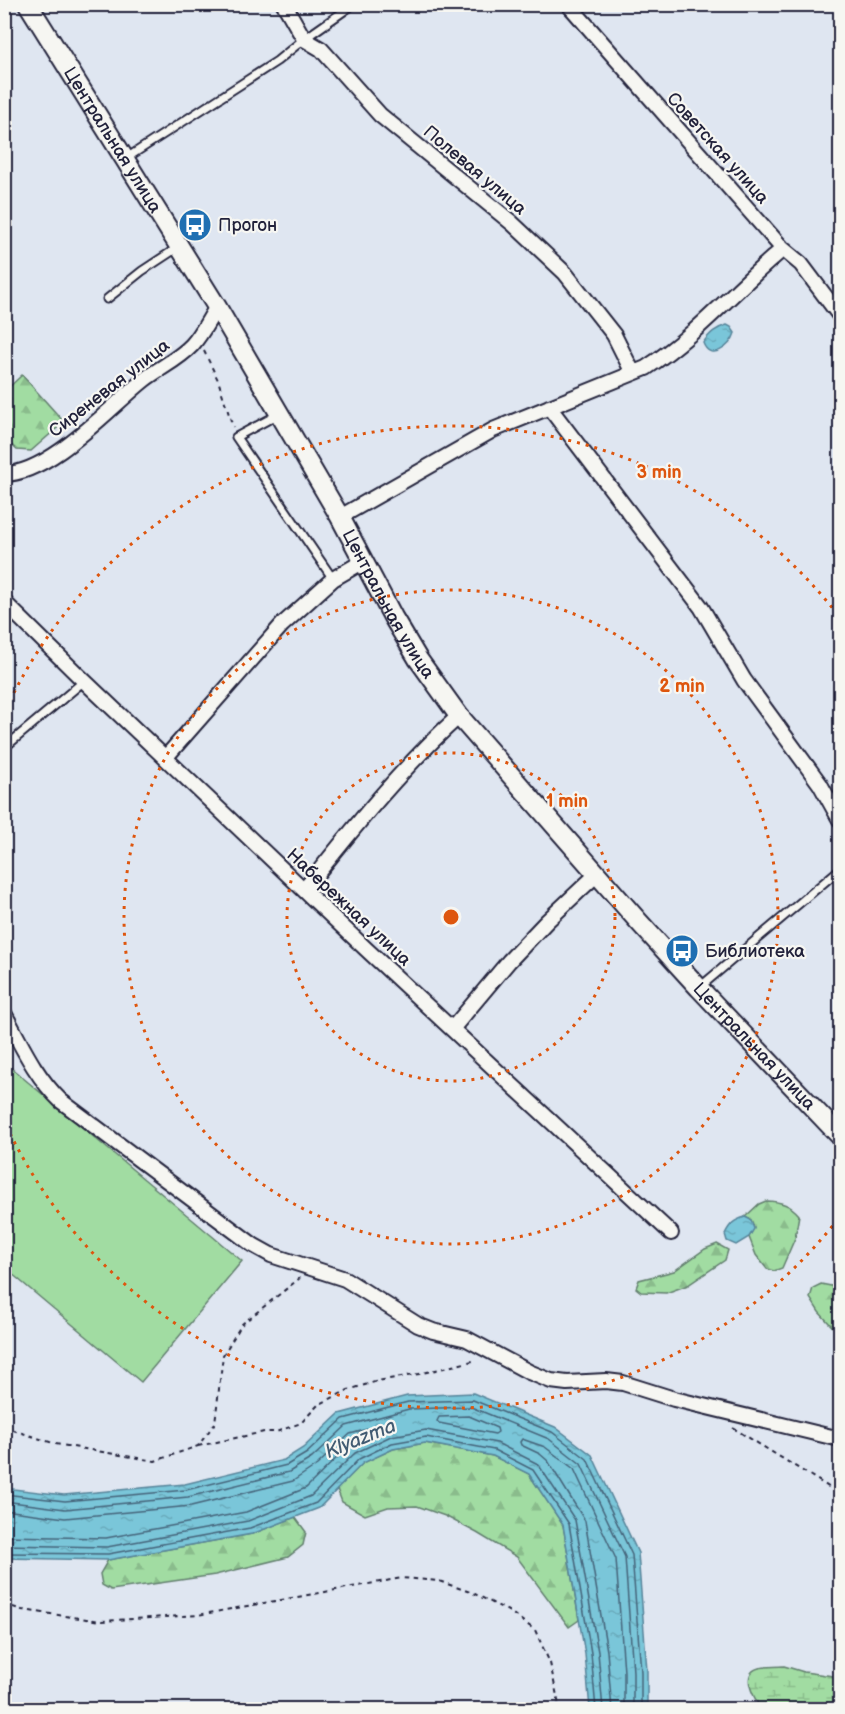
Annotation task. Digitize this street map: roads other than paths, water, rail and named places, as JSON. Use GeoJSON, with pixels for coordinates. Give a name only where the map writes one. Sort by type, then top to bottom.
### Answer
{"type":"FeatureCollection","features":[{"type":"Feature","properties":{"kind":"main road","name":"Центральная улица"},"geometry":{"type":"LineString","coordinates":[[28,4],[217,307],[340,517],[418,659],[459,716],[596,875],[699,988],[840,1136]]}},
{"type":"Feature","properties":{"kind":"street","name":"Полевая улица"},"geometry":{"type":"LineString","coordinates":[[284,4],[304,39],[321,49],[380,115],[512,223],[565,273],[614,335],[633,373]]}},
{"type":"Feature","properties":{"kind":"street","name":"Советская улица"},"geometry":{"type":"LineString","coordinates":[[568,4],[783,249],[801,264],[840,316]]}},
{"type":"Feature","properties":{"kind":"street"},"geometry":{"type":"LineString","coordinates":[[340,517],[493,430],[646,368],[660,359],[783,249]]}},
{"type":"Feature","properties":{"kind":"street","name":"Сиреневая улица"},"geometry":{"type":"LineString","coordinates":[[4,474],[25,471],[42,463],[69,443],[144,380],[193,344],[217,307]]}},
{"type":"Feature","properties":{"kind":"street"},"geometry":{"type":"LineString","coordinates":[[549,407],[701,607],[744,680],[820,783],[840,820]]}},
{"type":"Feature","properties":{"kind":"street"},"geometry":{"type":"LineString","coordinates":[[166,757],[282,625],[333,579],[364,561]]}},
{"type":"Feature","properties":{"kind":"street","name":"Набережная улица"},"geometry":{"type":"LineString","coordinates":[[5,602],[84,681],[304,890],[671,1233]]}},
{"type":"Feature","properties":{"kind":"street"},"geometry":{"type":"LineString","coordinates":[[304,890],[423,748],[459,716]]}},
{"type":"Feature","properties":{"kind":"street"},"geometry":{"type":"LineString","coordinates":[[452,1029],[509,961],[596,875]]}},
{"type":"Feature","properties":{"kind":"street"},"geometry":{"type":"LineString","coordinates":[[4,1013],[37,1074],[46,1087],[61,1101],[253,1245],[271,1255],[345,1279],[418,1325],[467,1339],[551,1381],[623,1383],[674,1399],[840,1439]]}},
{"type":"Feature","properties":{"kind":"lane"},"geometry":{"type":"LineString","coordinates":[[125,160],[277,61],[354,4]]}},
{"type":"Feature","properties":{"kind":"lane"},"geometry":{"type":"LineString","coordinates":[[107,299],[142,271],[179,246]]}},
{"type":"Feature","properties":{"kind":"lane"},"geometry":{"type":"LineString","coordinates":[[279,414],[236,437],[333,579]]}},
{"type":"Feature","properties":{"kind":"lane"},"geometry":{"type":"LineString","coordinates":[[4,748],[84,681]]}},
{"type":"Feature","properties":{"kind":"lane"},"geometry":{"type":"LineString","coordinates":[[699,988],[840,869]]}},
{"type":"Feature","properties":{"kind":"water"},"geometry":{"type":"Polygon","coordinates":[[[727,325],[735,333],[729,343],[715,352],[706,349],[703,343],[708,336],[716,329],[727,325]]]}},
{"type":"Feature","properties":{"kind":"water"},"geometry":{"type":"Polygon","coordinates":[[[745,1217],[751,1220],[754,1229],[749,1237],[736,1245],[727,1241],[725,1234],[729,1228],[735,1221],[745,1217]]]}},
{"type":"Feature","properties":{"kind":"water","name":"Klyazma"},"geometry":{"type":"Polygon","coordinates":[[[473,1393],[555,1427],[592,1455],[638,1553],[647,1671],[647,1709],[590,1709],[585,1654],[563,1525],[529,1474],[493,1456],[425,1443],[393,1449],[363,1463],[319,1508],[252,1534],[108,1560],[5,1558],[5,1488],[64,1495],[185,1484],[284,1460],[303,1448],[339,1414],[407,1396],[473,1393]]]}},
{"type":"Feature","properties":{"kind":"place","name":"Прогон"},"geometry":{"type":"Point","coordinates":[195,225]}},
{"type":"Feature","properties":{"kind":"place","name":"Библиотека"},"geometry":{"type":"Point","coordinates":[682,951]}}]}
